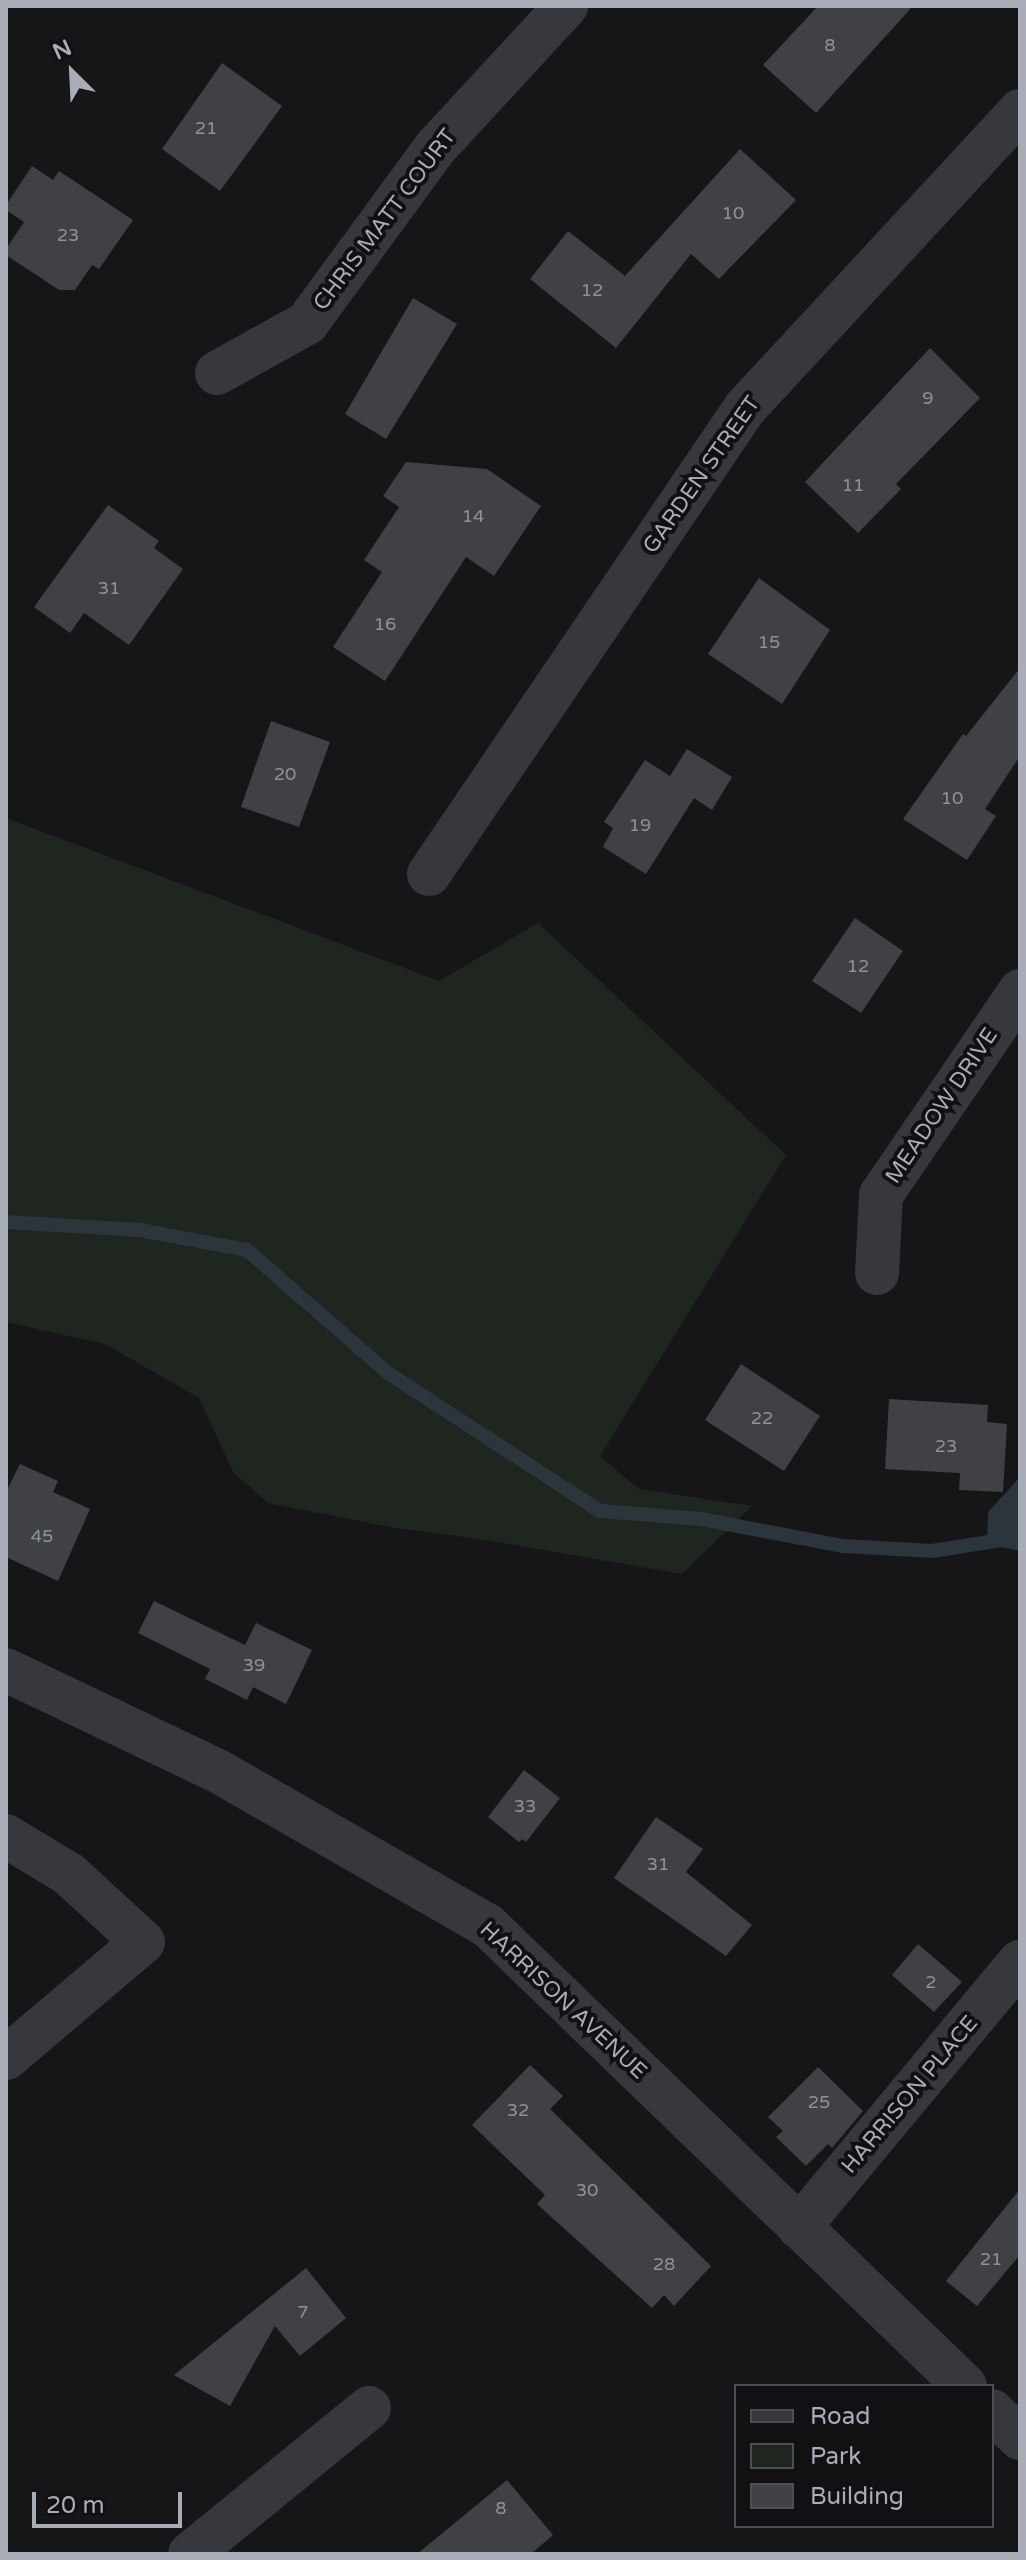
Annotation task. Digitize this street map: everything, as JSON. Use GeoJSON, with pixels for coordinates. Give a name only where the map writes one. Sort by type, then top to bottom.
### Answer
{"type":"FeatureCollection","features":[{"type":"Feature","properties":{"kind":"street","name":"CHRIS MATT COURT"},"geometry":{"type":"LineString","coordinates":[[217,373],[307,323],[436,147],[566,6]]}},
{"type":"Feature","properties":{"kind":"street","name":"GARDEN STREET"},"geometry":{"type":"LineString","coordinates":[[429,874],[745,408],[1020,111]]}},
{"type":"Feature","properties":{"kind":"street","name":"MEADOW DRIVE"},"geometry":{"type":"LineString","coordinates":[[877,1273],[881,1195],[1020,991]]}},
{"type":"Feature","properties":{"kind":"street","name":"HARRISON AVENUE"},"geometry":{"type":"LineString","coordinates":[[6,1670],[216,1770],[487,1925],[963,2384]]}},
{"type":"Feature","properties":{"kind":"street"},"geometry":{"type":"LineString","coordinates":[[6,1836],[69,1874],[143,1942],[6,2058]]}},
{"type":"Feature","properties":{"kind":"street","name":"HARRISON PLACE"},"geometry":{"type":"LineString","coordinates":[[799,2227],[1020,1962]]}},
{"type":"Feature","properties":{"kind":"street"},"geometry":{"type":"LineString","coordinates":[[190,2554],[369,2408]]}},
{"type":"Feature","properties":{"kind":"street"},"geometry":{"type":"LineString","coordinates":[[994,2413],[1020,2438]]}},
{"type":"Feature","properties":{"kind":"green space"},"geometry":{"type":"Polygon","coordinates":[[[6,818],[439,981],[538,923],[786,1155],[600,1456],[639,1489],[752,1506],[682,1574],[480,1539],[395,1528],[268,1503],[233,1472],[199,1398],[105,1344],[6,1322],[6,818]]]}},
{"type":"Feature","properties":{"kind":"shaded area"},"geometry":{"type":"Polygon","coordinates":[[[1020,1477],[1020,1551],[987,1544],[988,1512],[1020,1477]]]}},
{"type":"Feature","properties":{"kind":"building"},"geometry":{"type":"Polygon","coordinates":[[[818,6],[913,6],[816,113],[763,65],[818,6]]]}},
{"type":"Feature","properties":{"kind":"building"},"geometry":{"type":"Polygon","coordinates":[[[222,63],[282,106],[220,191],[162,149],[222,63]]]}},
{"type":"Feature","properties":{"kind":"building"},"geometry":{"type":"Polygon","coordinates":[[[740,149],[796,200],[719,279],[691,254],[616,348],[530,279],[568,231],[625,276],[740,149]]]}},
{"type":"Feature","properties":{"kind":"building"},"geometry":{"type":"Polygon","coordinates":[[[32,166],[53,180],[59,171],[133,220],[99,269],[92,265],[75,290],[59,290],[6,255],[6,249],[24,222],[6,210],[6,205],[32,166]]]}},
{"type":"Feature","properties":{"kind":"building"},"geometry":{"type":"Polygon","coordinates":[[[413,298],[457,324],[386,439],[345,414],[413,298]]]}},
{"type":"Feature","properties":{"kind":"building"},"geometry":{"type":"Polygon","coordinates":[[[930,348],[980,398],[896,484],[901,489],[858,533],[805,482],[930,348]]]}},
{"type":"Feature","properties":{"kind":"building"},"geometry":{"type":"Polygon","coordinates":[[[406,462],[487,469],[541,506],[494,576],[466,557],[385,681],[333,647],[382,572],[364,560],[399,507],[383,496],[406,462]]]}},
{"type":"Feature","properties":{"kind":"building"},"geometry":{"type":"Polygon","coordinates":[[[108,505],[159,541],[154,548],[183,569],[129,645],[84,613],[70,633],[34,607],[108,505]]]}},
{"type":"Feature","properties":{"kind":"building"},"geometry":{"type":"Polygon","coordinates":[[[759,578],[830,630],[782,704],[708,654],[759,578]]]}},
{"type":"Feature","properties":{"kind":"building"},"geometry":{"type":"Polygon","coordinates":[[[1020,668],[1020,756],[985,809],[996,816],[967,860],[903,819],[963,734],[966,736],[1020,668]]]}},
{"type":"Feature","properties":{"kind":"building"},"geometry":{"type":"Polygon","coordinates":[[[271,721],[330,742],[299,827],[241,807],[271,721]]]}},
{"type":"Feature","properties":{"kind":"building"},"geometry":{"type":"Polygon","coordinates":[[[687,749],[732,777],[712,810],[694,798],[646,874],[603,847],[613,828],[604,822],[645,760],[670,776],[687,749]]]}},
{"type":"Feature","properties":{"kind":"building"},"geometry":{"type":"Polygon","coordinates":[[[855,918],[903,951],[861,1013],[812,981],[855,918]]]}},
{"type":"Feature","properties":{"kind":"building"},"geometry":{"type":"Polygon","coordinates":[[[741,1364],[820,1416],[784,1471],[705,1420],[741,1364]]]}},
{"type":"Feature","properties":{"kind":"building"},"geometry":{"type":"Polygon","coordinates":[[[889,1399],[988,1405],[987,1422],[1007,1424],[1003,1492],[959,1490],[960,1473],[885,1469],[889,1399]]]}},
{"type":"Feature","properties":{"kind":"building"},"geometry":{"type":"Polygon","coordinates":[[[20,1464],[58,1481],[53,1492],[90,1509],[58,1581],[6,1557],[6,1492],[20,1464]]]}},
{"type":"Feature","properties":{"kind":"building"},"geometry":{"type":"Polygon","coordinates":[[[154,1601],[245,1645],[256,1623],[312,1650],[286,1704],[253,1687],[247,1700],[205,1679],[210,1669],[138,1633],[154,1601]]]}},
{"type":"Feature","properties":{"kind":"building"},"geometry":{"type":"Polygon","coordinates":[[[524,1770],[560,1798],[526,1842],[522,1839],[519,1842],[488,1817],[524,1770]]]}},
{"type":"Feature","properties":{"kind":"building"},"geometry":{"type":"Polygon","coordinates":[[[656,1817],[703,1849],[686,1872],[752,1925],[726,1956],[614,1878],[656,1817]]]}},
{"type":"Feature","properties":{"kind":"building"},"geometry":{"type":"Polygon","coordinates":[[[918,1944],[962,1982],[934,2012],[892,1975],[918,1944]]]}},
{"type":"Feature","properties":{"kind":"building"},"geometry":{"type":"Polygon","coordinates":[[[530,2065],[563,2096],[550,2109],[711,2266],[674,2306],[664,2295],[652,2308],[537,2204],[545,2195],[472,2125],[530,2065]]]}},
{"type":"Feature","properties":{"kind":"building"},"geometry":{"type":"Polygon","coordinates":[[[818,2067],[863,2111],[832,2148],[828,2144],[806,2166],[776,2137],[783,2131],[768,2117],[818,2067]]]}},
{"type":"Feature","properties":{"kind":"building"},"geometry":{"type":"Polygon","coordinates":[[[1020,2189],[1020,2255],[977,2306],[946,2281],[1020,2189]]]}},
{"type":"Feature","properties":{"kind":"building"},"geometry":{"type":"Polygon","coordinates":[[[306,2268],[346,2318],[300,2356],[275,2326],[230,2406],[174,2375],[306,2268]]]}},
{"type":"Feature","properties":{"kind":"building"},"geometry":{"type":"Polygon","coordinates":[[[507,2480],[553,2535],[531,2554],[417,2554],[507,2480]]]}},
{"type":"Feature","properties":{"kind":"waterway"},"geometry":{"type":"LineString","coordinates":[[6,1222],[140,1230],[247,1250],[388,1373],[600,1511],[701,1519],[843,1546],[932,1551],[1020,1537]]}}]}
